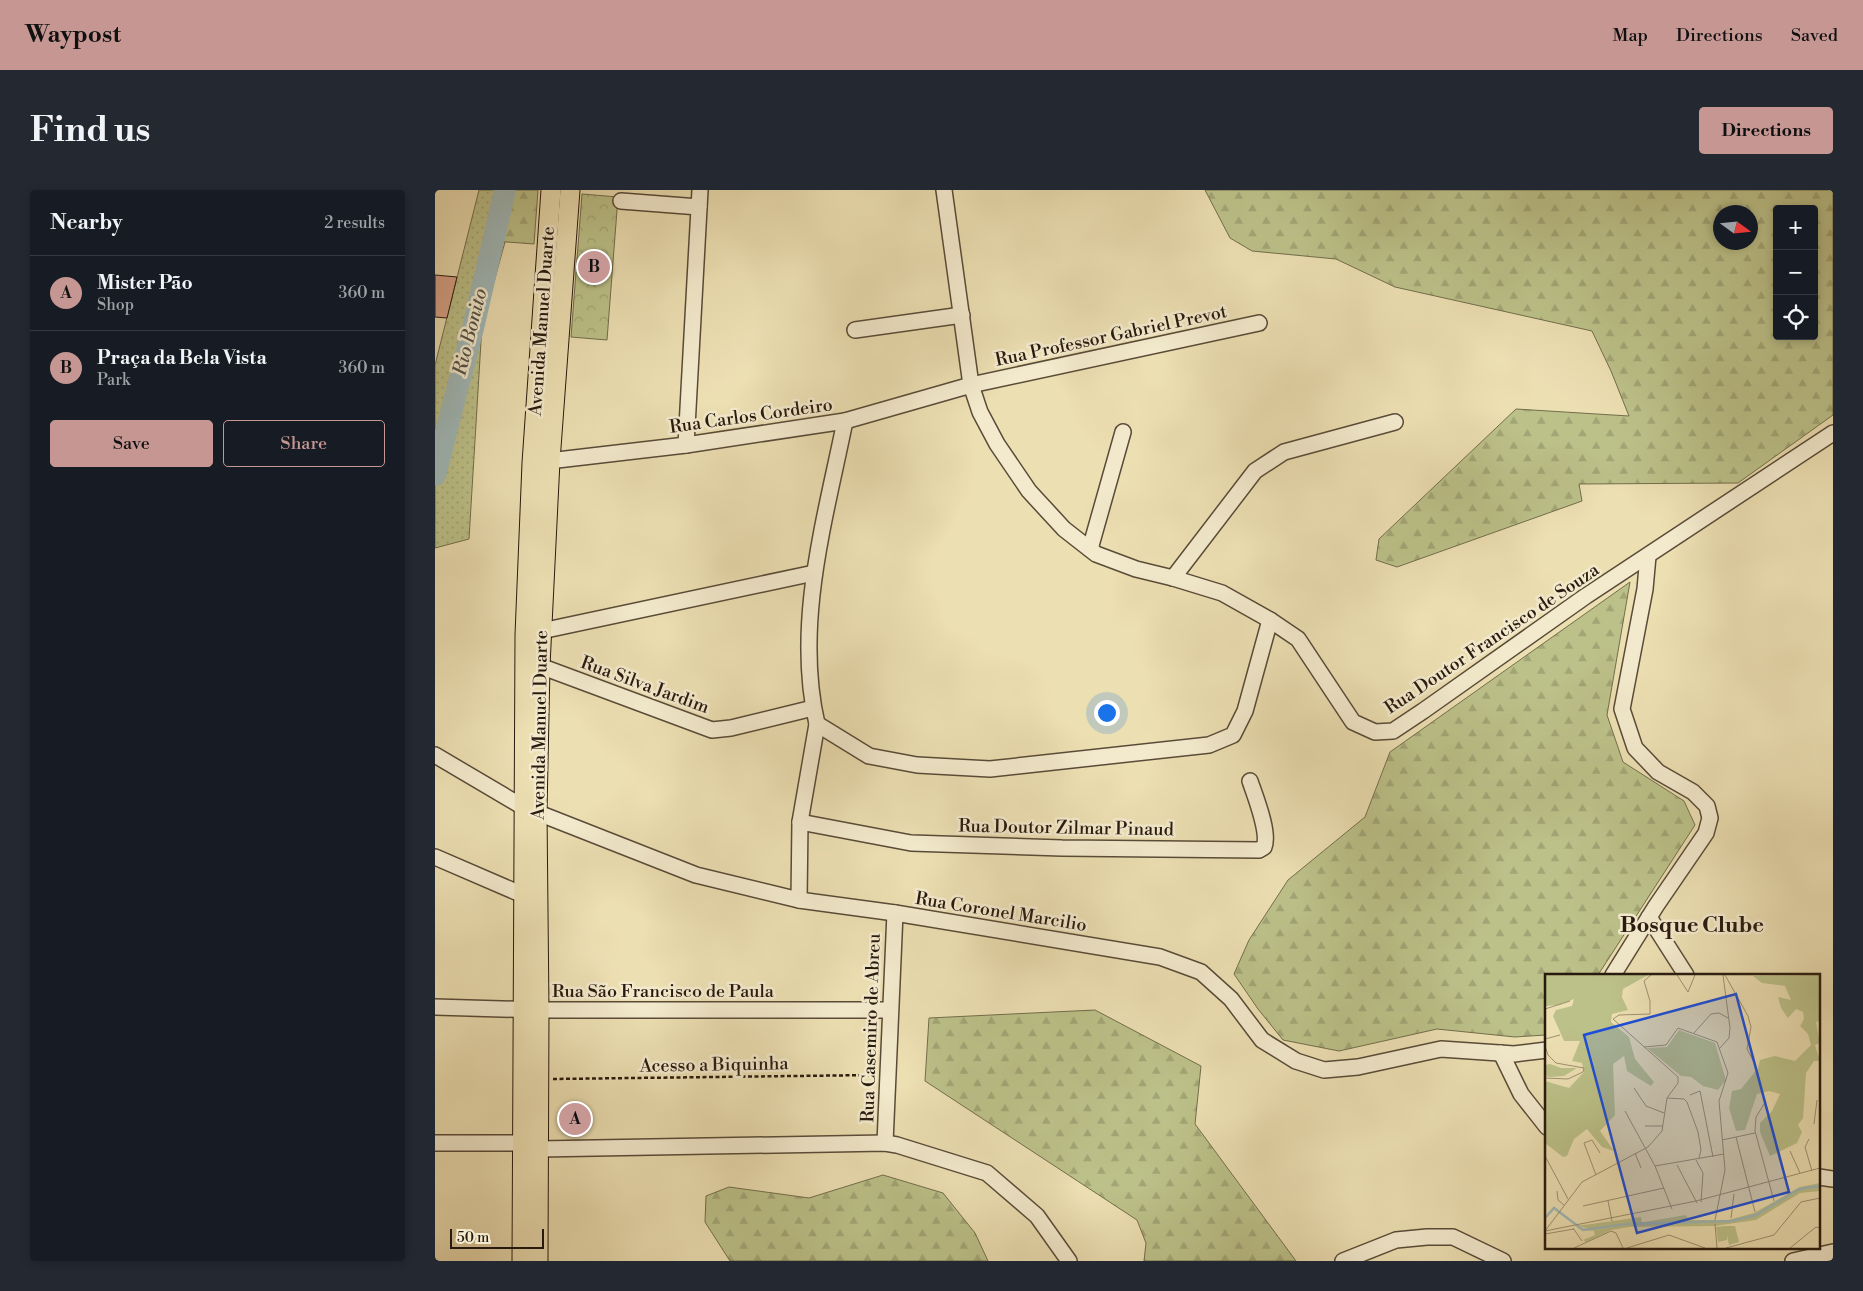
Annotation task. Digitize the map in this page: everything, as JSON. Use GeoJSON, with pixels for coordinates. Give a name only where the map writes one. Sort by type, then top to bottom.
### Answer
{"type":"FeatureCollection","features":[{"type":"Feature","properties":{"kind":"main road","name":"Avenida Manuel Duarte"},"geometry":{"type":"LineString","coordinates":[[538,1261],[530,1146],[530,810],[533,633],[551,190]]}},
{"type":"Feature","properties":{"kind":"main road","name":"Avenida Manuel Duarte"},"geometry":{"type":"LineString","coordinates":[[541,462],[570,190]]}},
{"type":"Feature","properties":{"kind":"main road","name":"Avenida Manuel Duarte"},"geometry":{"type":"LineString","coordinates":[[521,1261],[530,1146],[539,1079],[531,1009],[523,895],[530,810]]}},
{"type":"Feature","properties":{"kind":"street"},"geometry":{"type":"LineString","coordinates":[[685,445],[701,190]]}},
{"type":"Feature","properties":{"kind":"street","name":"Rua Doutor Francisco de Souza"},"geometry":{"type":"LineString","coordinates":[[945,190],[971,385],[980,412],[997,444],[1029,491],[1064,529],[1096,554],[1136,569],[1222,593],[1270,620],[1298,639],[1353,722],[1375,732],[1393,730],[1586,596],[1833,433]]}},
{"type":"Feature","properties":{"kind":"street"},"geometry":{"type":"LineString","coordinates":[[621,201],[699,207]]}},
{"type":"Feature","properties":{"kind":"street"},"geometry":{"type":"LineString","coordinates":[[855,330],[962,315]]}},
{"type":"Feature","properties":{"kind":"street","name":"Rua Professor Gabriel Prevot"},"geometry":{"type":"LineString","coordinates":[[971,385],[1259,323]]}},
{"type":"Feature","properties":{"kind":"street","name":"Rua Carlos Cordeiro"},"geometry":{"type":"LineString","coordinates":[[541,462],[685,445],[845,421],[971,385]]}},
{"type":"Feature","properties":{"kind":"street"},"geometry":{"type":"LineString","coordinates":[[799,900],[800,822],[817,724],[813,708],[809,643],[814,573],[845,421]]}},
{"type":"Feature","properties":{"kind":"street"},"geometry":{"type":"LineString","coordinates":[[1173,578],[1255,471],[1283,452],[1395,422]]}},
{"type":"Feature","properties":{"kind":"street"},"geometry":{"type":"LineString","coordinates":[[1090,549],[1123,432]]}},
{"type":"Feature","properties":{"kind":"street"},"geometry":{"type":"LineString","coordinates":[[1614,974],[1706,832],[1711,818],[1707,806],[1693,792],[1658,772],[1635,748],[1622,709],[1645,589],[1648,556]]}},
{"type":"Feature","properties":{"kind":"street"},"geometry":{"type":"LineString","coordinates":[[533,633],[814,573]]}},
{"type":"Feature","properties":{"kind":"street"},"geometry":{"type":"LineString","coordinates":[[817,724],[869,756],[917,764],[990,769],[1209,745],[1233,735],[1245,711],[1270,620]]}},
{"type":"Feature","properties":{"kind":"street","name":"Rua Silva Jardim"},"geometry":{"type":"LineString","coordinates":[[532,663],[711,730],[731,728],[813,708]]}},
{"type":"Feature","properties":{"kind":"street","name":"Rua Coronel Marcilio"},"geometry":{"type":"LineString","coordinates":[[435,755],[530,810],[696,875],[799,900],[895,913],[1160,957],[1201,972],[1231,999],[1262,1040],[1296,1061],[1323,1070],[1358,1067],[1441,1049],[1515,1054],[1545,1050]]}},
{"type":"Feature","properties":{"kind":"street","name":"Rua Doutor Zilmar Pinaud"},"geometry":{"type":"LineString","coordinates":[[800,822],[911,843],[1062,848],[1259,850],[1266,843],[1250,780]]}},
{"type":"Feature","properties":{"kind":"street"},"geometry":{"type":"LineString","coordinates":[[435,857],[523,895]]}},
{"type":"Feature","properties":{"kind":"street","name":"Rua Casemiro de Abreu"},"geometry":{"type":"LineString","coordinates":[[885,1144],[895,913]]}},
{"type":"Feature","properties":{"kind":"street"},"geometry":{"type":"LineString","coordinates":[[1649,917],[1685,974]]}},
{"type":"Feature","properties":{"kind":"street","name":"Rua São Francisco de Paula"},"geometry":{"type":"LineString","coordinates":[[435,1006],[531,1009],[890,1010]]}},
{"type":"Feature","properties":{"kind":"street"},"geometry":{"type":"LineString","coordinates":[[1501,1053],[1521,1094],[1545,1124]]}},
{"type":"Feature","properties":{"kind":"street"},"geometry":{"type":"LineString","coordinates":[[435,1144],[530,1146],[897,1145],[987,1173],[1037,1216],[1069,1261]]}},
{"type":"Feature","properties":{"kind":"street"},"geometry":{"type":"LineString","coordinates":[[1343,1261],[1396,1240],[1453,1237],[1503,1261]]}},
{"type":"Feature","properties":{"kind":"street"},"geometry":{"type":"LineString","coordinates":[[1793,1261],[1833,1252]]}},
{"type":"Feature","properties":{"kind":"path","name":"Acesso a Biquinha"},"geometry":{"type":"LineString","coordinates":[[539,1079],[889,1075]]}},
{"type":"Feature","properties":{"kind":"green space"},"geometry":{"type":"Polygon","coordinates":[[[479,190],[504,190],[494,241],[505,242],[482,325],[469,539],[435,548],[435,365],[479,190]]]}},
{"type":"Feature","properties":{"kind":"green space"},"geometry":{"type":"Polygon","coordinates":[[[505,190],[538,190],[534,244],[494,241],[505,190]]]}},
{"type":"Feature","properties":{"kind":"green space"},"geometry":{"type":"Polygon","coordinates":[[[1205,190],[1833,190],[1833,415],[1738,483],[1579,484],[1582,501],[1397,567],[1376,560],[1379,539],[1516,409],[1629,416],[1611,371],[1592,331],[1395,287],[1336,259],[1252,251],[1230,238],[1205,190]]]}},
{"type":"Feature","properties":{"kind":"green space"},"geometry":{"type":"Polygon","coordinates":[[[582,194],[618,197],[607,340],[571,337],[582,194]]]}},
{"type":"Feature","properties":{"kind":"green space"},"geometry":{"type":"Polygon","coordinates":[[[1630,582],[1607,715],[1623,762],[1684,801],[1695,825],[1599,974],[1545,974],[1545,1035],[1515,1037],[1437,1029],[1339,1051],[1283,1040],[1258,1009],[1234,974],[1249,940],[1288,880],[1365,817],[1390,752],[1630,582]]]}},
{"type":"Feature","properties":{"kind":"green space"},"geometry":{"type":"Polygon","coordinates":[[[1095,1010],[1201,1066],[1195,1124],[1296,1261],[1144,1261],[1146,1243],[1137,1220],[925,1081],[929,1018],[1095,1010]]]}},
{"type":"Feature","properties":{"kind":"green space"},"geometry":{"type":"Polygon","coordinates":[[[883,1175],[943,1193],[975,1233],[988,1261],[730,1261],[705,1222],[706,1196],[729,1187],[809,1198],[883,1175]]]}},
{"type":"Feature","properties":{"kind":"building"},"geometry":{"type":"Polygon","coordinates":[[[435,275],[457,277],[447,318],[435,317],[435,275]]]}},
{"type":"Feature","properties":{"kind":"waterway","name":"Rio Bonito"},"geometry":{"type":"LineString","coordinates":[[435,475],[473,328],[505,190]]}},
{"type":"Feature","properties":{"kind":"place","name":"Praça da Bela Vista"},"geometry":{"type":"Point","coordinates":[594,267]}},
{"type":"Feature","properties":{"kind":"place","name":"Mister Pão"},"geometry":{"type":"Point","coordinates":[575,1119]}},
{"type":"Feature","properties":{"kind":"district","name":"Bosque Clube"},"geometry":{"type":"Point","coordinates":[1692,925]}}]}
